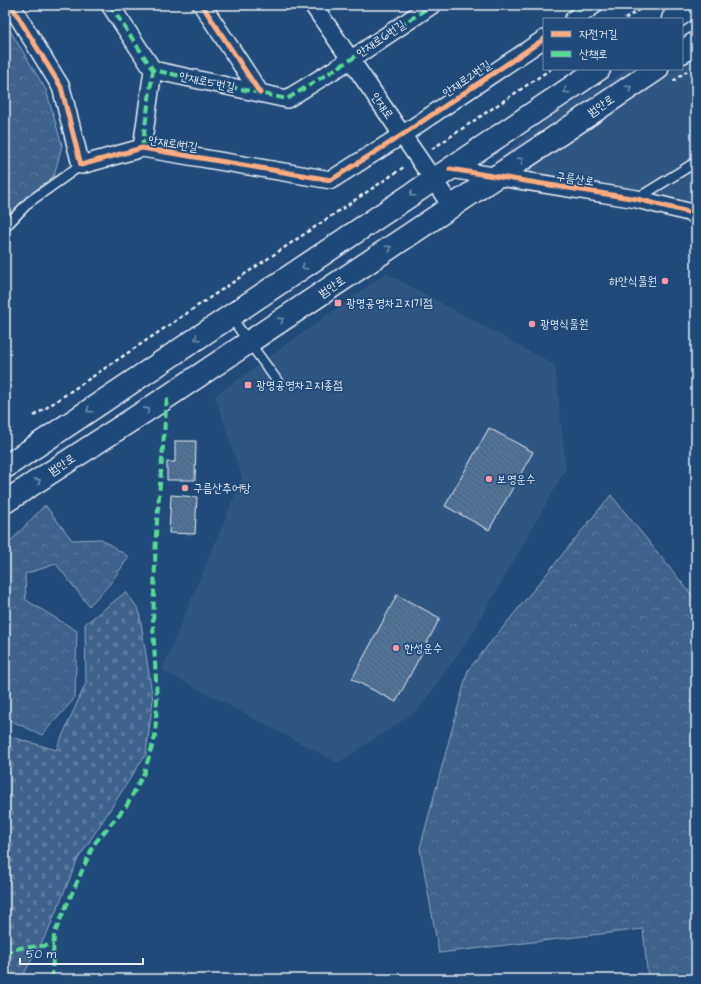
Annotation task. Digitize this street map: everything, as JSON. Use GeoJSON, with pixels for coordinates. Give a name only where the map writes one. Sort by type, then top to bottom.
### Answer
{"type":"FeatureCollection","features":[{"type":"Feature","properties":{"kind":"main road"},"geometry":{"type":"LineString","coordinates":[[674,18],[694,5]]}},
{"type":"Feature","properties":{"kind":"main road"},"geometry":{"type":"LineString","coordinates":[[683,51],[696,43]]}},
{"type":"Feature","properties":{"kind":"main road"},"geometry":{"type":"LineString","coordinates":[[5,467],[597,70]]}},
{"type":"Feature","properties":{"kind":"main road","name":"범안로"},"geometry":{"type":"LineString","coordinates":[[5,502],[167,397],[656,70]]}},
{"type":"Feature","properties":{"kind":"street"},"geometry":{"type":"LineString","coordinates":[[11,5],[61,87],[81,166]]}},
{"type":"Feature","properties":{"kind":"street"},"geometry":{"type":"LineString","coordinates":[[110,5],[153,70],[142,148]]}},
{"type":"Feature","properties":{"kind":"street"},"geometry":{"type":"LineString","coordinates":[[202,5],[260,93]]}},
{"type":"Feature","properties":{"kind":"street","name":"안재로"},"geometry":{"type":"LineString","coordinates":[[313,5],[418,158],[441,174],[452,207]]}},
{"type":"Feature","properties":{"kind":"street","name":"안재로6번길"},"geometry":{"type":"LineString","coordinates":[[350,60],[432,5]]}},
{"type":"Feature","properties":{"kind":"street","name":"안재로2번길"},"geometry":{"type":"LineString","coordinates":[[402,135],[543,40]]}},
{"type":"Feature","properties":{"kind":"street","name":"안재로5번길"},"geometry":{"type":"LineString","coordinates":[[153,70],[287,100],[350,60]]}},
{"type":"Feature","properties":{"kind":"street","name":"안재로1번길"},"geometry":{"type":"LineString","coordinates":[[81,166],[142,148],[331,180],[402,135]]}},
{"type":"Feature","properties":{"kind":"street","name":"구름산로"},"geometry":{"type":"LineString","coordinates":[[441,174],[497,176],[637,199],[696,214]]}},
{"type":"Feature","properties":{"kind":"lane"},"geometry":{"type":"LineString","coordinates":[[637,199],[696,162]]}},
{"type":"Feature","properties":{"kind":"lane"},"geometry":{"type":"LineString","coordinates":[[5,227],[30,202],[81,166]]}},
{"type":"Feature","properties":{"kind":"lane"},"geometry":{"type":"LineString","coordinates":[[230,316],[278,382]]}},
{"type":"Feature","properties":{"kind":"path"},"geometry":{"type":"LineString","coordinates":[[626,18],[646,5]]}},
{"type":"Feature","properties":{"kind":"path"},"geometry":{"type":"LineString","coordinates":[[34,416],[550,70]]}},
{"type":"Feature","properties":{"kind":"shaded area"},"geometry":{"type":"Polygon","coordinates":[[[696,27],[696,214],[478,173],[559,111],[626,70],[683,70],[683,35],[696,27]]]}},
{"type":"Feature","properties":{"kind":"shaded area"},"geometry":{"type":"Polygon","coordinates":[[[386,273],[555,365],[566,469],[471,636],[418,710],[338,763],[162,670],[242,478],[215,396],[386,273]]]}},
{"type":"Feature","properties":{"kind":"green space"},"geometry":{"type":"Polygon","coordinates":[[[5,22],[46,90],[62,145],[54,176],[27,197],[5,219],[5,22]]]}},
{"type":"Feature","properties":{"kind":"green space"},"geometry":{"type":"Polygon","coordinates":[[[611,495],[695,599],[696,597],[696,979],[648,979],[643,929],[439,953],[420,848],[468,670],[611,495]]]}},
{"type":"Feature","properties":{"kind":"green space"},"geometry":{"type":"Polygon","coordinates":[[[45,505],[72,540],[101,539],[129,557],[109,585],[89,606],[56,564],[25,574],[26,600],[77,631],[75,698],[42,735],[5,718],[5,547],[45,505]]]}},
{"type":"Feature","properties":{"kind":"green space"},"geometry":{"type":"Polygon","coordinates":[[[126,592],[139,610],[153,700],[146,754],[78,859],[47,933],[21,979],[5,979],[5,735],[56,750],[86,683],[85,624],[126,592]]]}},
{"type":"Feature","properties":{"kind":"building","name":"보영운수"},"geometry":{"type":"Polygon","coordinates":[[[489,428],[533,452],[489,530],[445,506],[489,428]]]}},
{"type":"Feature","properties":{"kind":"building"},"geometry":{"type":"Polygon","coordinates":[[[175,441],[196,441],[195,480],[167,480],[167,462],[175,462],[175,441]]]}},
{"type":"Feature","properties":{"kind":"building"},"geometry":{"type":"Polygon","coordinates":[[[171,495],[197,497],[195,534],[169,533],[171,495]]]}},
{"type":"Feature","properties":{"kind":"building","name":"한성운수"},"geometry":{"type":"Polygon","coordinates":[[[397,595],[440,618],[396,702],[352,679],[397,595]]]}},
{"type":"Feature","properties":{"kind":"marked path"},"geometry":{"type":"LineString","coordinates":[[110,5],[153,70],[287,99],[350,60],[432,5]]}},
{"type":"Feature","properties":{"kind":"marked path"},"geometry":{"type":"LineString","coordinates":[[577,5],[582,13]]}},
{"type":"Feature","properties":{"kind":"marked path"},"geometry":{"type":"LineString","coordinates":[[142,148],[153,70]]}},
{"type":"Feature","properties":{"kind":"marked path"},"geometry":{"type":"LineString","coordinates":[[52,979],[54,935],[61,918],[94,844],[127,805],[144,773],[155,737],[157,700],[153,623],[156,534],[167,397]]}},
{"type":"Feature","properties":{"kind":"marked path"},"geometry":{"type":"LineString","coordinates":[[5,954],[19,948],[54,945]]}},
{"type":"Feature","properties":{"kind":"cycle path"},"geometry":{"type":"LineString","coordinates":[[11,5],[61,87],[81,165],[142,148],[331,180],[402,135],[543,40]]}},
{"type":"Feature","properties":{"kind":"cycle path"},"geometry":{"type":"LineString","coordinates":[[202,5],[260,93]]}},
{"type":"Feature","properties":{"kind":"cycle path"},"geometry":{"type":"LineString","coordinates":[[450,169],[637,199],[696,214]]}},
{"type":"Feature","properties":{"kind":"place","name":"하안식물원"},"geometry":{"type":"Point","coordinates":[665,281]}},
{"type":"Feature","properties":{"kind":"place","name":"광명공영차고지기점"},"geometry":{"type":"Point","coordinates":[338,303]}},
{"type":"Feature","properties":{"kind":"place","name":"광명식물원"},"geometry":{"type":"Point","coordinates":[532,324]}},
{"type":"Feature","properties":{"kind":"place","name":"광명공영차고지종점"},"geometry":{"type":"Point","coordinates":[248,385]}},
{"type":"Feature","properties":{"kind":"place","name":"보영운수"},"geometry":{"type":"Point","coordinates":[489,479]}},
{"type":"Feature","properties":{"kind":"place","name":"구름산추어탕"},"geometry":{"type":"Point","coordinates":[185,488]}},
{"type":"Feature","properties":{"kind":"place","name":"한성운수"},"geometry":{"type":"Point","coordinates":[396,648]}}]}
